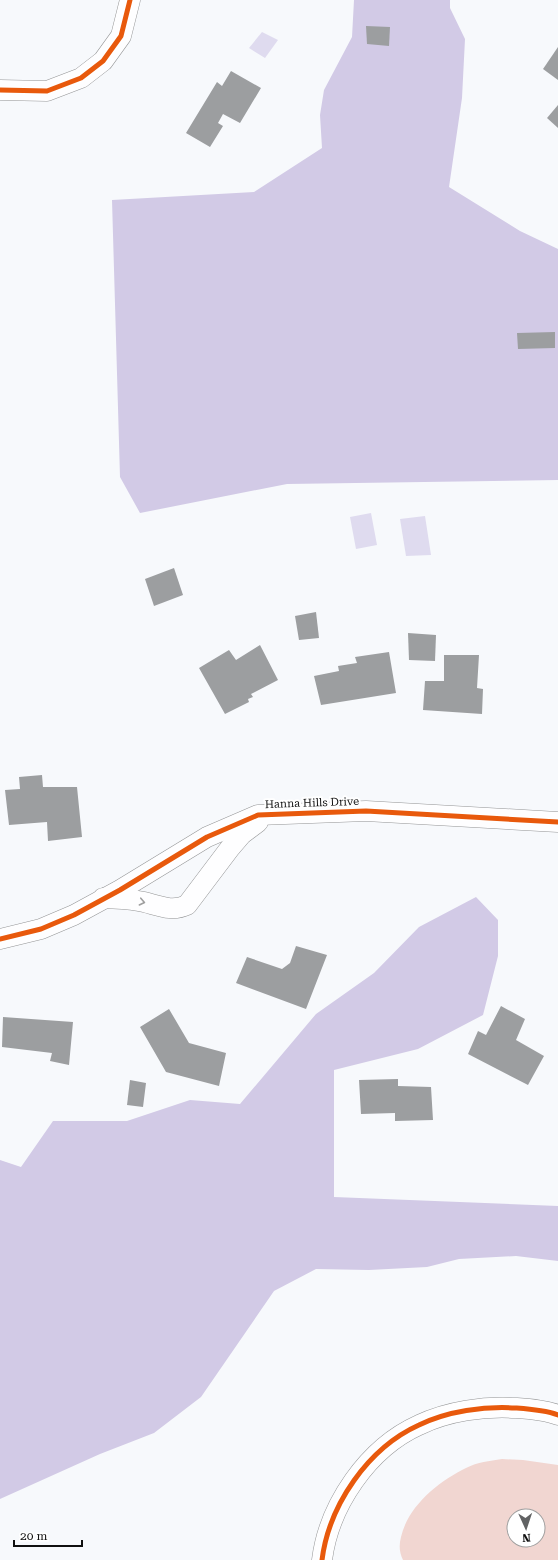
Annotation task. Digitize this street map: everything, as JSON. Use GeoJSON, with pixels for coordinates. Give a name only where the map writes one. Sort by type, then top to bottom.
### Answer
{"type":"FeatureCollection","features":[{"type":"Feature","properties":{"kind":"street"},"geometry":{"type":"LineString","coordinates":[[0,90],[47,90],[81,78],[103,61],[121,36],[130,0]]}},
{"type":"Feature","properties":{"kind":"street","name":"Hanna Hills Drive"},"geometry":{"type":"LineString","coordinates":[[0,939],[41,929],[74,915],[120,890],[207,837],[263,815],[366,811],[558,822]]}},
{"type":"Feature","properties":{"kind":"street","name":"Hanna Hills Drive"},"geometry":{"type":"LineString","coordinates":[[103,898],[144,902],[166,909],[180,908],[187,905],[230,848],[242,834],[263,815]]}},
{"type":"Feature","properties":{"kind":"street"},"geometry":{"type":"LineString","coordinates":[[322,1560],[330,1525],[341,1502],[360,1474],[373,1457],[389,1443],[418,1425],[476,1408],[504,1407],[558,1415]]}},
{"type":"Feature","properties":{"kind":"shaded area"},"geometry":{"type":"Polygon","coordinates":[[[354,0],[450,0],[450,8],[465,39],[462,98],[449,187],[520,231],[558,249],[558,480],[287,484],[140,513],[120,477],[112,200],[254,192],[322,148],[320,115],[324,90],[352,37],[354,0]]]}},
{"type":"Feature","properties":{"kind":"shaded area"},"geometry":{"type":"Polygon","coordinates":[[[262,32],[278,40],[265,58],[249,48],[262,32]]]}},
{"type":"Feature","properties":{"kind":"shaded area"},"geometry":{"type":"Polygon","coordinates":[[[371,513],[377,545],[356,549],[350,517],[371,513]]]}},
{"type":"Feature","properties":{"kind":"shaded area"},"geometry":{"type":"Polygon","coordinates":[[[425,516],[431,555],[406,556],[400,519],[425,516]]]}},
{"type":"Feature","properties":{"kind":"shaded area"},"geometry":{"type":"Polygon","coordinates":[[[476,897],[498,920],[498,956],[483,1015],[418,1049],[334,1070],[334,1197],[558,1206],[558,1261],[516,1256],[459,1259],[427,1267],[369,1270],[316,1269],[274,1291],[201,1397],[154,1433],[100,1454],[0,1499],[0,1160],[21,1167],[53,1121],[127,1121],[190,1100],[240,1104],[316,1014],[374,973],[419,927],[476,897]]]}},
{"type":"Feature","properties":{"kind":"shaded area"},"geometry":{"type":"Polygon","coordinates":[[[502,1459],[523,1460],[558,1465],[558,1560],[403,1560],[400,1546],[401,1537],[410,1515],[435,1487],[456,1473],[479,1463],[502,1459]]]}},
{"type":"Feature","properties":{"kind":"building"},"geometry":{"type":"Polygon","coordinates":[[[366,26],[390,27],[389,46],[367,44],[366,26]]]}},
{"type":"Feature","properties":{"kind":"building"},"geometry":{"type":"Polygon","coordinates":[[[558,47],[558,80],[543,69],[558,47]]]}},
{"type":"Feature","properties":{"kind":"building"},"geometry":{"type":"Polygon","coordinates":[[[231,71],[261,88],[240,123],[223,114],[218,123],[223,126],[210,147],[186,133],[217,82],[222,86],[231,71]]]}},
{"type":"Feature","properties":{"kind":"building"},"geometry":{"type":"Polygon","coordinates":[[[558,105],[558,128],[547,118],[558,105]]]}},
{"type":"Feature","properties":{"kind":"building"},"geometry":{"type":"Polygon","coordinates":[[[555,332],[555,348],[518,349],[517,333],[555,332]]]}},
{"type":"Feature","properties":{"kind":"building"},"geometry":{"type":"Polygon","coordinates":[[[174,568],[183,595],[154,606],[145,579],[174,568]]]}},
{"type":"Feature","properties":{"kind":"building"},"geometry":{"type":"Polygon","coordinates":[[[316,612],[319,638],[299,640],[295,616],[316,612]]]}},
{"type":"Feature","properties":{"kind":"building"},"geometry":{"type":"Polygon","coordinates":[[[408,633],[436,635],[435,661],[409,660],[408,633]]]}},
{"type":"Feature","properties":{"kind":"building"},"geometry":{"type":"Polygon","coordinates":[[[260,645],[278,680],[251,694],[253,697],[248,699],[249,702],[225,714],[199,668],[229,650],[236,660],[260,645]]]}},
{"type":"Feature","properties":{"kind":"building"},"geometry":{"type":"Polygon","coordinates":[[[389,652],[396,693],[321,705],[314,676],[339,671],[338,666],[357,663],[355,657],[389,652]]]}},
{"type":"Feature","properties":{"kind":"building"},"geometry":{"type":"Polygon","coordinates":[[[444,655],[479,655],[477,688],[483,689],[482,714],[423,710],[425,681],[444,681],[444,655]]]}},
{"type":"Feature","properties":{"kind":"building"},"geometry":{"type":"Polygon","coordinates":[[[42,775],[43,787],[77,787],[82,837],[48,841],[47,822],[9,825],[5,790],[20,789],[19,777],[42,775]]]}},
{"type":"Feature","properties":{"kind":"building"},"geometry":{"type":"Polygon","coordinates":[[[296,946],[327,955],[306,1009],[236,983],[247,957],[282,969],[290,963],[296,946]]]}},
{"type":"Feature","properties":{"kind":"building"},"geometry":{"type":"Polygon","coordinates":[[[501,1006],[525,1019],[516,1040],[544,1056],[528,1085],[468,1054],[478,1031],[486,1035],[501,1006]]]}},
{"type":"Feature","properties":{"kind":"building"},"geometry":{"type":"Polygon","coordinates":[[[169,1009],[189,1043],[226,1053],[219,1086],[166,1072],[140,1027],[169,1009]]]}},
{"type":"Feature","properties":{"kind":"building"},"geometry":{"type":"Polygon","coordinates":[[[3,1017],[73,1022],[69,1065],[50,1061],[52,1053],[2,1047],[3,1017]]]}},
{"type":"Feature","properties":{"kind":"building"},"geometry":{"type":"Polygon","coordinates":[[[398,1079],[398,1086],[431,1087],[433,1120],[395,1121],[395,1113],[361,1114],[359,1080],[398,1079]]]}},
{"type":"Feature","properties":{"kind":"building"},"geometry":{"type":"Polygon","coordinates":[[[130,1080],[146,1083],[143,1107],[127,1105],[130,1080]]]}},
{"type":"Feature","properties":{"kind":"cycle path"},"geometry":{"type":"LineString","coordinates":[[0,90],[47,91],[81,78],[103,61],[121,36],[130,0]]}},
{"type":"Feature","properties":{"kind":"cycle path"},"geometry":{"type":"LineString","coordinates":[[0,939],[41,929],[74,915],[120,890],[207,837],[258,815],[366,811],[558,822]]}},
{"type":"Feature","properties":{"kind":"cycle path"},"geometry":{"type":"LineString","coordinates":[[322,1560],[326,1539],[342,1499],[354,1480],[368,1463],[383,1448],[400,1435],[430,1420],[466,1410],[521,1408],[558,1415]]}}]}
